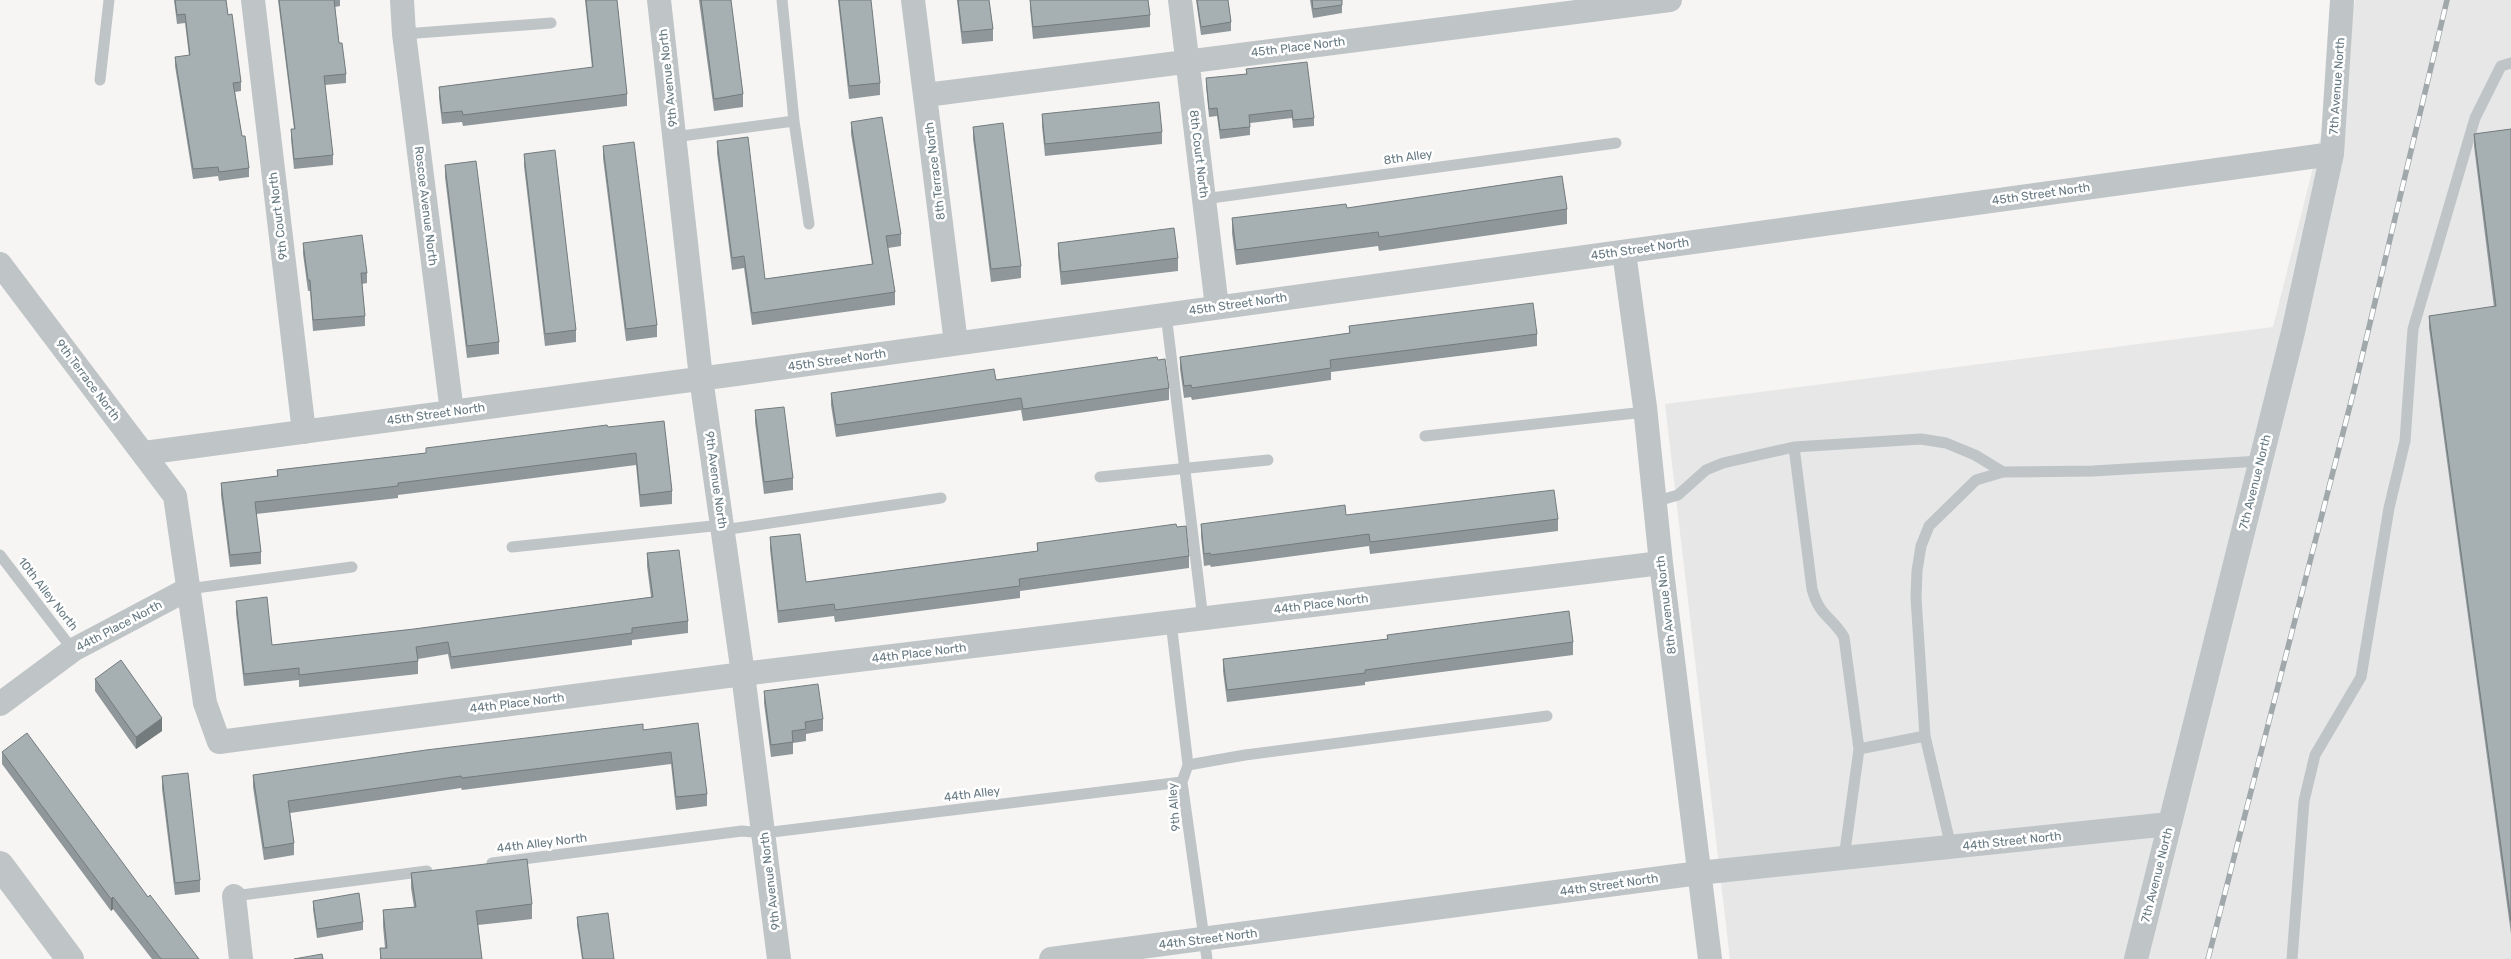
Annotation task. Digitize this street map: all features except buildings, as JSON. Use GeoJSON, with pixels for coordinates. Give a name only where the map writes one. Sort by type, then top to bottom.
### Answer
{"type":"FeatureCollection","features":[{"type":"Feature","properties":{"kind":"street","name":"9th Court North"},"geometry":{"type":"LineString","coordinates":[[253,0],[304,432]]}},
{"type":"Feature","properties":{"kind":"street","name":"Roscoe Avenue North"},"geometry":{"type":"LineString","coordinates":[[402,0],[404,34],[452,412]]}},
{"type":"Feature","properties":{"kind":"street","name":"9th Avenue North"},"geometry":{"type":"LineString","coordinates":[[659,0],[701,378],[743,674],[779,959]]}},
{"type":"Feature","properties":{"kind":"street","name":"8th Terrace North"},"geometry":{"type":"LineString","coordinates":[[913,0],[956,343]]}},
{"type":"Feature","properties":{"kind":"street","name":"8th Court North"},"geometry":{"type":"LineString","coordinates":[[1180,0],[1217,307]]}},
{"type":"Feature","properties":{"kind":"street","name":"45th Place North"},"geometry":{"type":"LineString","coordinates":[[926,95],[1670,0]]}},
{"type":"Feature","properties":{"kind":"street","name":"7th Avenue North"},"geometry":{"type":"LineString","coordinates":[[2136,959],[2293,332],[2332,154],[2342,0]]}},
{"type":"Feature","properties":{"kind":"street","name":"45th Street North"},"geometry":{"type":"LineString","coordinates":[[144,453],[2332,154]]}},
{"type":"Feature","properties":{"kind":"street","name":"8th Avenue North"},"geometry":{"type":"LineString","coordinates":[[1624,252],[1645,412],[1660,563],[1710,959]]}},
{"type":"Feature","properties":{"kind":"street","name":"9th Terrace North"},"geometry":{"type":"LineString","coordinates":[[0,264],[175,496],[188,589]]}},
{"type":"Feature","properties":{"kind":"street","name":"44th Place North"},"geometry":{"type":"LineString","coordinates":[[0,704],[74,650],[188,589],[205,703],[219,742],[743,674],[1660,563]]}},
{"type":"Feature","properties":{"kind":"street","name":"44th Street North"},"geometry":{"type":"LineString","coordinates":[[1050,959],[1206,949],[1700,873],[2169,824]]}},
{"type":"Feature","properties":{"kind":"street"},"geometry":{"type":"LineString","coordinates":[[0,865],[70,959]]}},
{"type":"Feature","properties":{"kind":"street"},"geometry":{"type":"LineString","coordinates":[[234,896],[240,959]]}},
{"type":"Feature","properties":{"kind":"lane"},"geometry":{"type":"LineString","coordinates":[[100,80],[109,0]]}},
{"type":"Feature","properties":{"kind":"lane"},"geometry":{"type":"LineString","coordinates":[[782,0],[794,121],[810,224]]}},
{"type":"Feature","properties":{"kind":"lane"},"geometry":{"type":"LineString","coordinates":[[404,34],[551,23]]}},
{"type":"Feature","properties":{"kind":"lane"},"geometry":{"type":"LineString","coordinates":[[2292,959],[2304,801],[2315,755],[2361,678],[2389,508],[2405,441],[2413,329],[2475,118],[2501,66],[2511,63]]}},
{"type":"Feature","properties":{"kind":"lane"},"geometry":{"type":"LineString","coordinates":[[674,137],[794,121]]}},
{"type":"Feature","properties":{"kind":"lane","name":"8th Alley"},"geometry":{"type":"LineString","coordinates":[[1204,200],[1616,142]]}},
{"type":"Feature","properties":{"kind":"lane"},"geometry":{"type":"LineString","coordinates":[[1166,314],[1203,619]]}},
{"type":"Feature","properties":{"kind":"lane"},"geometry":{"type":"LineString","coordinates":[[1426,436],[1645,412]]}},
{"type":"Feature","properties":{"kind":"lane"},"geometry":{"type":"LineString","coordinates":[[1654,502],[1678,495],[1706,470],[1723,463],[1794,447],[1920,439],[1946,443],[1976,455],[2003,472]]}},
{"type":"Feature","properties":{"kind":"lane"},"geometry":{"type":"LineString","coordinates":[[1794,447],[1812,589],[1816,605],[1825,618],[1837,625],[1844,638],[1859,749],[1844,858]]}},
{"type":"Feature","properties":{"kind":"lane"},"geometry":{"type":"LineString","coordinates":[[1100,477],[1268,460]]}},
{"type":"Feature","properties":{"kind":"lane"},"geometry":{"type":"LineString","coordinates":[[1951,847],[1926,736],[1916,598],[1916,571],[1921,546],[1929,526],[1976,480],[2003,472],[2093,471],[2260,461]]}},
{"type":"Feature","properties":{"kind":"lane"},"geometry":{"type":"LineString","coordinates":[[512,547],[722,527],[941,498]]}},
{"type":"Feature","properties":{"kind":"lane","name":"10th Alley North"},"geometry":{"type":"LineString","coordinates":[[0,554],[74,650]]}},
{"type":"Feature","properties":{"kind":"lane"},"geometry":{"type":"LineString","coordinates":[[188,589],[352,567]]}},
{"type":"Feature","properties":{"kind":"lane","name":"9th Alley"},"geometry":{"type":"LineString","coordinates":[[1171,622],[1188,765],[1182,782],[1206,949]]}},
{"type":"Feature","properties":{"kind":"lane"},"geometry":{"type":"LineString","coordinates":[[1188,765],[1245,755],[1547,716]]}},
{"type":"Feature","properties":{"kind":"lane"},"geometry":{"type":"LineString","coordinates":[[1859,749],[1926,736]]}},
{"type":"Feature","properties":{"kind":"lane","name":"44th Alley"},"geometry":{"type":"LineString","coordinates":[[764,834],[1182,782]]}},
{"type":"Feature","properties":{"kind":"lane","name":"44th Alley North"},"geometry":{"type":"LineString","coordinates":[[478,865],[742,831],[764,834]]}},
{"type":"Feature","properties":{"kind":"lane"},"geometry":{"type":"LineString","coordinates":[[234,896],[439,870]]}},
{"type":"Feature","properties":{"kind":"shaded area"},"geometry":{"type":"Polygon","coordinates":[[[2355,0],[2511,0],[2511,959],[1730,959],[1665,404],[2273,327],[2355,0]]]}},
{"type":"Feature","properties":{"kind":"railway"},"geometry":{"type":"LineString","coordinates":[[2208,959],[2355,386],[2447,0]]}}]}
